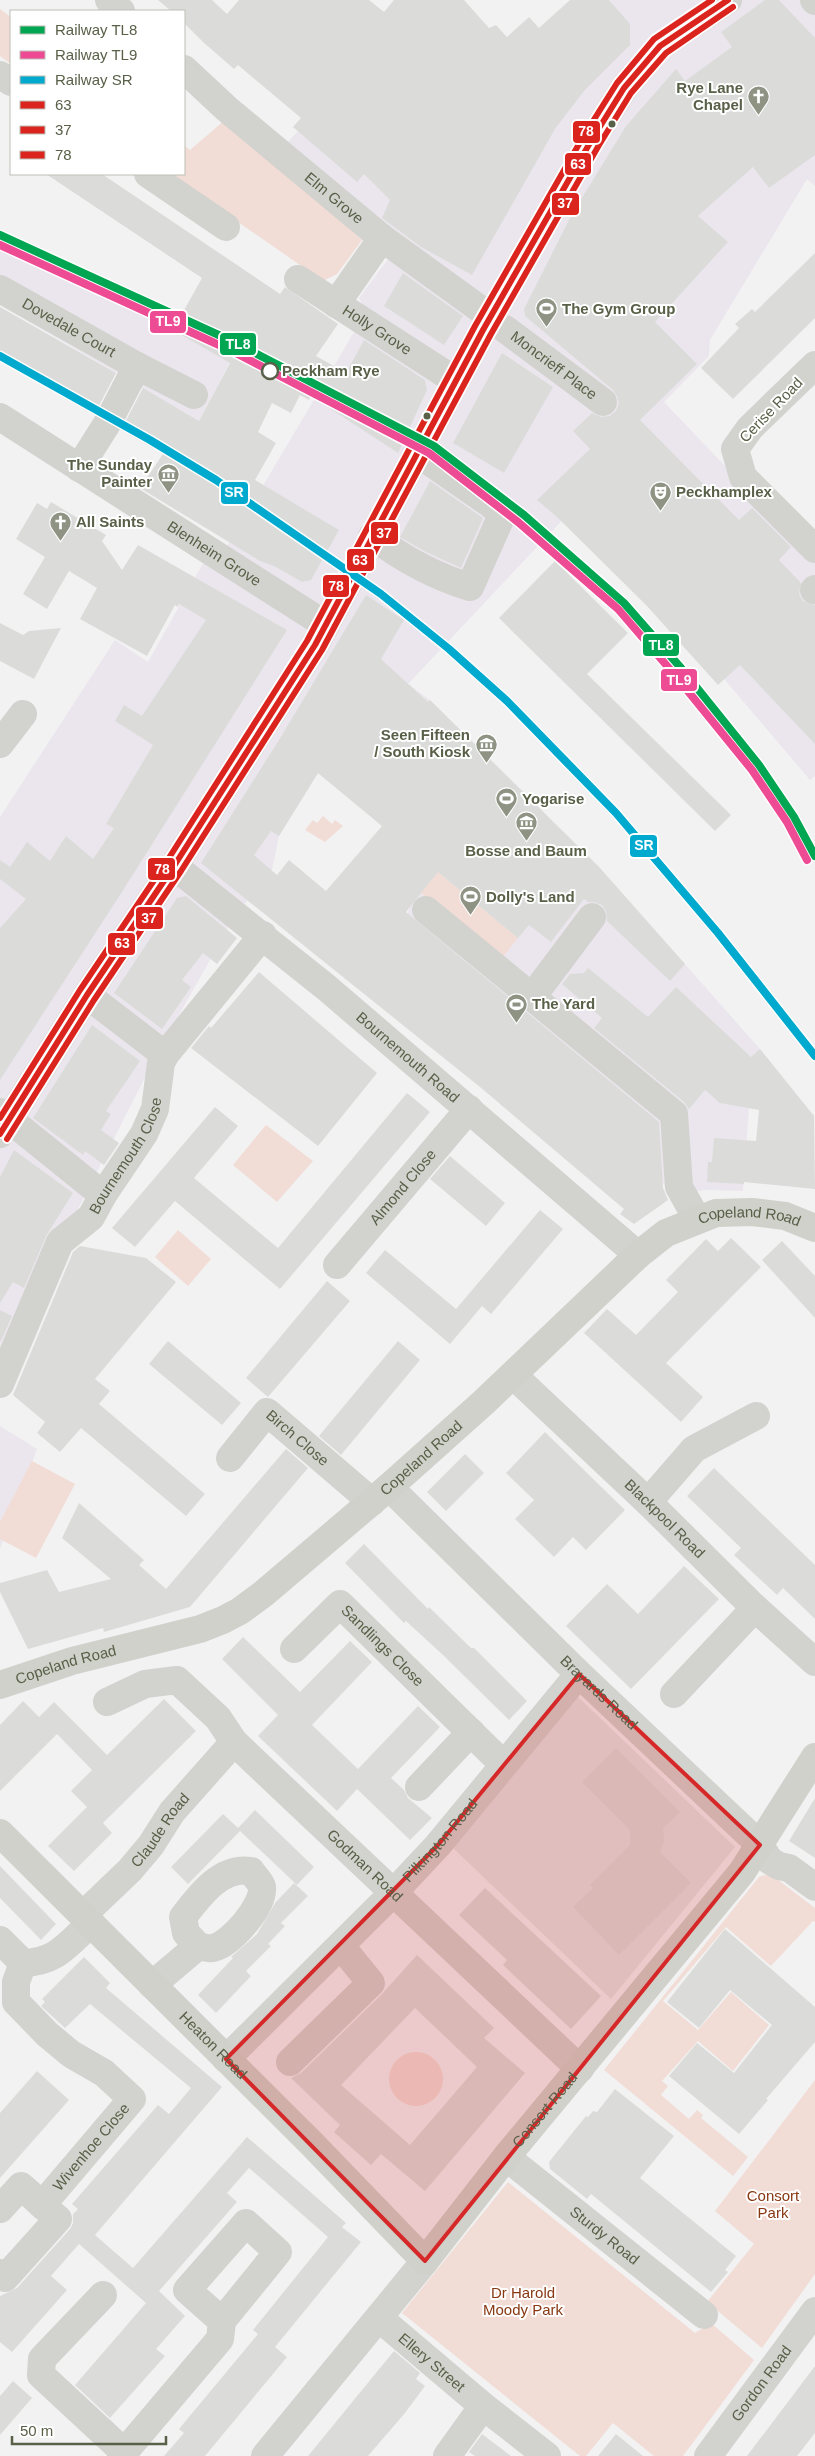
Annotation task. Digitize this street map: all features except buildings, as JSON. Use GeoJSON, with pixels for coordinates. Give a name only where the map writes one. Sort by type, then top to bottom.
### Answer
{"type":"FeatureCollection","features":[{"type":"Feature","properties":{"kind":"main road","name":"Copeland Road"},"geometry":{"type":"LineString","coordinates":[[0,1684],[72,1661],[176,1635],[223,1620],[263,1594],[381,1494],[513,1375],[638,1255],[666,1233],[716,1213],[752,1212],[785,1216],[815,1228]]}},
{"type":"Feature","properties":{"kind":"main road","name":"Consort Road"},"geometry":{"type":"LineString","coordinates":[[425,2261],[506,2157],[742,1872],[815,1757]]}},
{"type":"Feature","properties":{"kind":"main road","name":"Heaton Road"},"geometry":{"type":"LineString","coordinates":[[0,1833],[425,2261]]}},
{"type":"Feature","properties":{"kind":"street"},"geometry":{"type":"LineString","coordinates":[[109,0],[120,10]]}},
{"type":"Feature","properties":{"kind":"street"},"geometry":{"type":"LineString","coordinates":[[103,1195],[3,1122],[174,866],[326,625],[416,453],[456,381],[498,323],[591,141],[624,88],[660,46],[728,0]]}},
{"type":"Feature","properties":{"kind":"street","name":"Elm Grove"},"geometry":{"type":"LineString","coordinates":[[185,70],[226,109],[382,238],[498,323]]}},
{"type":"Feature","properties":{"kind":"street"},"geometry":{"type":"LineString","coordinates":[[150,175],[226,226]]}},
{"type":"Feature","properties":{"kind":"street"},"geometry":{"type":"LineString","coordinates":[[336,304],[382,238]]}},
{"type":"Feature","properties":{"kind":"street","name":"Holly Grove"},"geometry":{"type":"LineString","coordinates":[[298,278],[456,381]]}},
{"type":"Feature","properties":{"kind":"street","name":"Dovedale Court"},"geometry":{"type":"LineString","coordinates":[[0,289],[133,373],[194,394]]}},
{"type":"Feature","properties":{"kind":"street","name":"Moncrieff Place"},"geometry":{"type":"LineString","coordinates":[[498,323],[603,402]]}},
{"type":"Feature","properties":{"kind":"street","name":"Cerise Road"},"geometry":{"type":"LineString","coordinates":[[815,365],[750,428],[735,449],[743,477],[815,549]]}},
{"type":"Feature","properties":{"kind":"street"},"geometry":{"type":"LineString","coordinates":[[79,468],[108,422],[133,373]]}},
{"type":"Feature","properties":{"kind":"street","name":"Blenheim Grove"},"geometry":{"type":"LineString","coordinates":[[0,417],[326,625]]}},
{"type":"Feature","properties":{"kind":"street"},"geometry":{"type":"LineString","coordinates":[[372,536],[403,559],[444,579],[470,587],[502,515],[492,505],[416,453]]}},
{"type":"Feature","properties":{"kind":"street"},"geometry":{"type":"LineString","coordinates":[[0,744],[23,714]]}},
{"type":"Feature","properties":{"kind":"street","name":"Bournemouth Road"},"geometry":{"type":"LineString","coordinates":[[174,866],[263,935],[638,1255]]}},
{"type":"Feature","properties":{"kind":"street"},"geometry":{"type":"LineString","coordinates":[[426,910],[674,1114],[679,1187],[697,1219]]}},
{"type":"Feature","properties":{"kind":"street"},"geometry":{"type":"LineString","coordinates":[[532,997],[592,917]]}},
{"type":"Feature","properties":{"kind":"street","name":"Bournemouth Close"},"geometry":{"type":"LineString","coordinates":[[0,1384],[60,1242],[91,1217],[103,1195],[144,1134],[152,1118],[161,1064],[165,1055],[263,935]]}},
{"type":"Feature","properties":{"kind":"street"},"geometry":{"type":"LineString","coordinates":[[87,995],[165,1055]]}},
{"type":"Feature","properties":{"kind":"street","name":"Almond Close"},"geometry":{"type":"LineString","coordinates":[[337,1265],[468,1109]]}},
{"type":"Feature","properties":{"kind":"street","name":"Blackpool Road"},"geometry":{"type":"LineString","coordinates":[[513,1375],[648,1502],[755,1608],[815,1662]]}},
{"type":"Feature","properties":{"kind":"street","name":"Birch Close"},"geometry":{"type":"LineString","coordinates":[[230,1458],[267,1412],[381,1494]]}},
{"type":"Feature","properties":{"kind":"street"},"geometry":{"type":"LineString","coordinates":[[648,1502],[694,1449],[756,1416]]}},
{"type":"Feature","properties":{"kind":"street","name":"Brayards Road"},"geometry":{"type":"LineString","coordinates":[[381,1494],[579,1674],[760,1845],[769,1860],[779,1866],[789,1868],[815,1887]]}},
{"type":"Feature","properties":{"kind":"street","name":"Sandlings Close"},"geometry":{"type":"LineString","coordinates":[[294,1649],[340,1604],[504,1764]]}},
{"type":"Feature","properties":{"kind":"street"},"geometry":{"type":"LineString","coordinates":[[674,1694],[755,1608]]}},
{"type":"Feature","properties":{"kind":"street","name":"Pilkington Road"},"geometry":{"type":"LineString","coordinates":[[226,2059],[394,1892],[464,1814],[579,1674]]}},
{"type":"Feature","properties":{"kind":"street","name":"Godman Road"},"geometry":{"type":"LineString","coordinates":[[107,1702],[145,1684],[177,1680],[218,1718],[234,1742],[580,2069]]}},
{"type":"Feature","properties":{"kind":"street"},"geometry":{"type":"LineString","coordinates":[[418,1787],[471,1732]]}},
{"type":"Feature","properties":{"kind":"street","name":"Claude Road"},"geometry":{"type":"LineString","coordinates":[[87,1919],[151,1845],[172,1812],[234,1742]]}},
{"type":"Feature","properties":{"kind":"street"},"geometry":{"type":"LineString","coordinates":[[0,1940],[23,1963],[41,1963],[60,1953],[87,1919]]}},
{"type":"Feature","properties":{"kind":"street"},"geometry":{"type":"LineString","coordinates":[[152,1985],[198,1946]]}},
{"type":"Feature","properties":{"kind":"street"},"geometry":{"type":"LineString","coordinates":[[290,2062],[372,1983],[340,1946]]}},
{"type":"Feature","properties":{"kind":"street","name":"Wivenhoe Close"},"geometry":{"type":"LineString","coordinates":[[23,1963],[16,1982],[16,2002],[47,2034],[71,2054],[104,2073],[132,2099],[42,2204]]}},
{"type":"Feature","properties":{"kind":"street","name":"Sturdy Road"},"geometry":{"type":"LineString","coordinates":[[506,2157],[704,2315]]}},
{"type":"Feature","properties":{"kind":"street","name":"Wivenhoe Close"},"geometry":{"type":"LineString","coordinates":[[0,2209],[20,2186],[58,2219],[5,2278],[0,2273]]}},
{"type":"Feature","properties":{"kind":"street","name":"Consort Road"},"geometry":{"type":"LineString","coordinates":[[265,2456],[425,2261]]}},
{"type":"Feature","properties":{"kind":"street"},"geometry":{"type":"LineString","coordinates":[[103,2295],[42,2359],[41,2375],[123,2454],[220,2339],[222,2321]]}},
{"type":"Feature","properties":{"kind":"street","name":"Gordon Road"},"geometry":{"type":"LineString","coordinates":[[708,2456],[815,2311]]}},
{"type":"Feature","properties":{"kind":"street","name":"Ellery Street"},"geometry":{"type":"LineString","coordinates":[[379,2318],[483,2406],[547,2456]]}},
{"type":"Feature","properties":{"kind":"street"},"geometry":{"type":"LineString","coordinates":[[447,2456],[483,2406]]}},
{"type":"Feature","properties":{"kind":"highlighted area"},"geometry":{"type":"Polygon","coordinates":[[[579,1674],[760,1845],[425,2261],[226,2059],[438,1845],[579,1674]]]}},
{"type":"Feature","properties":{"kind":"shaded area"},"geometry":{"type":"Polygon","coordinates":[[[584,0],[815,0],[815,186],[807,179],[710,340],[709,356],[664,402],[815,560],[815,776],[810,780],[691,640],[569,513],[408,684],[430,700],[599,867],[760,1049],[814,1116],[749,1108],[743,1191],[706,1190],[676,1195],[399,943],[423,860],[318,773],[279,836],[272,870],[236,914],[158,1052],[0,1362],[0,817],[115,640],[148,662],[206,558],[217,563],[366,312],[359,298],[403,239],[285,145],[414,7],[501,89],[584,0]]]}},
{"type":"Feature","properties":{"kind":"shaded area"},"geometry":{"type":"Polygon","coordinates":[[[0,247],[232,358],[199,421],[140,387],[97,415],[120,375],[0,305],[0,247]]]}},
{"type":"Feature","properties":{"kind":"shaded area"},"geometry":{"type":"Polygon","coordinates":[[[0,1426],[37,1449],[0,1549],[0,1426]]]}},
{"type":"Feature","properties":{"kind":"shaded area"},"geometry":{"type":"Polygon","coordinates":[[[578,1697],[735,1847],[611,1999],[451,1846],[578,1697]]]}},
{"type":"Feature","properties":{"kind":"green space"},"geometry":{"type":"Polygon","coordinates":[[[0,9],[10,16],[10,63],[0,56],[0,9]]]}},
{"type":"Feature","properties":{"kind":"green space"},"geometry":{"type":"Polygon","coordinates":[[[226,119],[362,240],[337,274],[323,281],[170,175],[185,175],[185,146],[190,150],[226,119]]]}},
{"type":"Feature","properties":{"kind":"green space"},"geometry":{"type":"Polygon","coordinates":[[[323,816],[332,824],[335,820],[343,826],[325,842],[305,830],[313,820],[317,823],[323,816]]]}},
{"type":"Feature","properties":{"kind":"green space","name":"Dolly's Land"},"geometry":{"type":"Polygon","coordinates":[[[438,872],[518,938],[501,959],[421,893],[438,872]]]}},
{"type":"Feature","properties":{"kind":"green space"},"geometry":{"type":"Polygon","coordinates":[[[266,1125],[313,1161],[277,1202],[233,1165],[266,1125]]]}},
{"type":"Feature","properties":{"kind":"green space"},"geometry":{"type":"Polygon","coordinates":[[[178,1230],[211,1259],[188,1286],[155,1257],[178,1230]]]}},
{"type":"Feature","properties":{"kind":"green space"},"geometry":{"type":"Polygon","coordinates":[[[32,1461],[75,1484],[36,1558],[0,1539],[0,1522],[32,1461]]]}},
{"type":"Feature","properties":{"kind":"green space"},"geometry":{"type":"Polygon","coordinates":[[[765,1875],[773,1876],[815,1908],[815,1922],[813,1921],[771,1966],[726,1927],[663,2001],[698,2030],[731,1992],[769,2025],[733,2071],[698,2041],[662,2081],[668,2086],[661,2095],[689,2119],[697,2110],[703,2115],[701,2118],[748,2157],[733,2176],[604,2070],[759,1877],[765,1875]]]}},
{"type":"Feature","properties":{"kind":"green space"},"geometry":{"type":"Polygon","coordinates":[[[411,2052],[421,2052],[431,2056],[439,2064],[443,2079],[439,2094],[431,2102],[421,2106],[411,2106],[401,2102],[393,2094],[389,2084],[389,2074],[393,2064],[401,2056],[411,2052]]]}},
{"type":"Feature","properties":{"kind":"green space","name":"Consort Park"},"geometry":{"type":"Polygon","coordinates":[[[815,2080],[815,2274],[762,2348],[707,2302],[754,2244],[715,2211],[815,2080]]]}},
{"type":"Feature","properties":{"kind":"green space","name":"Dr Harold Moody Park"},"geometry":{"type":"Polygon","coordinates":[[[508,2182],[695,2333],[711,2323],[754,2360],[683,2456],[654,2456],[613,2423],[586,2456],[580,2456],[402,2313],[508,2182]]]}},
{"type":"Feature","properties":{"kind":"rail line","name":"TL8"},"geometry":{"type":"LineString","coordinates":[[0,235],[234,342],[434,446],[524,515],[624,603],[681,668],[759,765],[794,817],[815,856]]}},
{"type":"Feature","properties":{"kind":"rail line","name":"TL9"},"geometry":{"type":"LineString","coordinates":[[0,245],[230,350],[429,453],[518,522],[618,609],[752,770],[787,822],[807,860]]}},
{"type":"Feature","properties":{"kind":"rail line","name":"SR"},"geometry":{"type":"LineString","coordinates":[[0,356],[150,440],[216,480],[381,594],[449,649],[507,701],[616,813],[718,933],[815,1056]]}},
{"type":"Feature","properties":{"kind":"transit line","name":"78"},"geometry":{"type":"LineString","coordinates":[[0,1118],[80,990],[167,861],[307,641],[475,326],[583,137],[617,83],[654,39],[712,0]]}},
{"type":"Feature","properties":{"kind":"transit line","name":"63"},"geometry":{"type":"LineString","coordinates":[[0,1134],[87,995],[174,866],[315,645],[483,330],[591,141],[624,88],[660,46],[728,0]]}},
{"type":"Feature","properties":{"kind":"transit line","name":"37"},"geometry":{"type":"LineString","coordinates":[[7,1139],[94,1000],[181,871],[322,650],[491,334],[599,145],[631,93],[666,53],[733,7]]}},
{"type":"Feature","properties":{"kind":"place","name":"Rye Lane Chapel"},"geometry":{"type":"Point","coordinates":[759,116]}},
{"type":"Feature","properties":{"kind":"place","name":"The Gym Group"},"geometry":{"type":"Point","coordinates":[546,328]}},
{"type":"Feature","properties":{"kind":"place","name":"Peckham Rye"},"geometry":{"type":"Point","coordinates":[270,371]}},
{"type":"Feature","properties":{"kind":"place","name":"The Sunday Painter"},"geometry":{"type":"Point","coordinates":[168,493]}},
{"type":"Feature","properties":{"kind":"place","name":"Peckhamplex"},"geometry":{"type":"Point","coordinates":[660,511]}},
{"type":"Feature","properties":{"kind":"place","name":"All Saints"},"geometry":{"type":"Point","coordinates":[60,541]}},
{"type":"Feature","properties":{"kind":"place","name":"Seen Fifteen / South Kiosk"},"geometry":{"type":"Point","coordinates":[486,763]}},
{"type":"Feature","properties":{"kind":"place","name":"Yogarise"},"geometry":{"type":"Point","coordinates":[506,818]}},
{"type":"Feature","properties":{"kind":"place","name":"Bosse and Baum"},"geometry":{"type":"Point","coordinates":[526,842]}},
{"type":"Feature","properties":{"kind":"place","name":"Dolly's Land"},"geometry":{"type":"Point","coordinates":[470,916]}},
{"type":"Feature","properties":{"kind":"place","name":"The Yard"},"geometry":{"type":"Point","coordinates":[516,1023]}}]}
